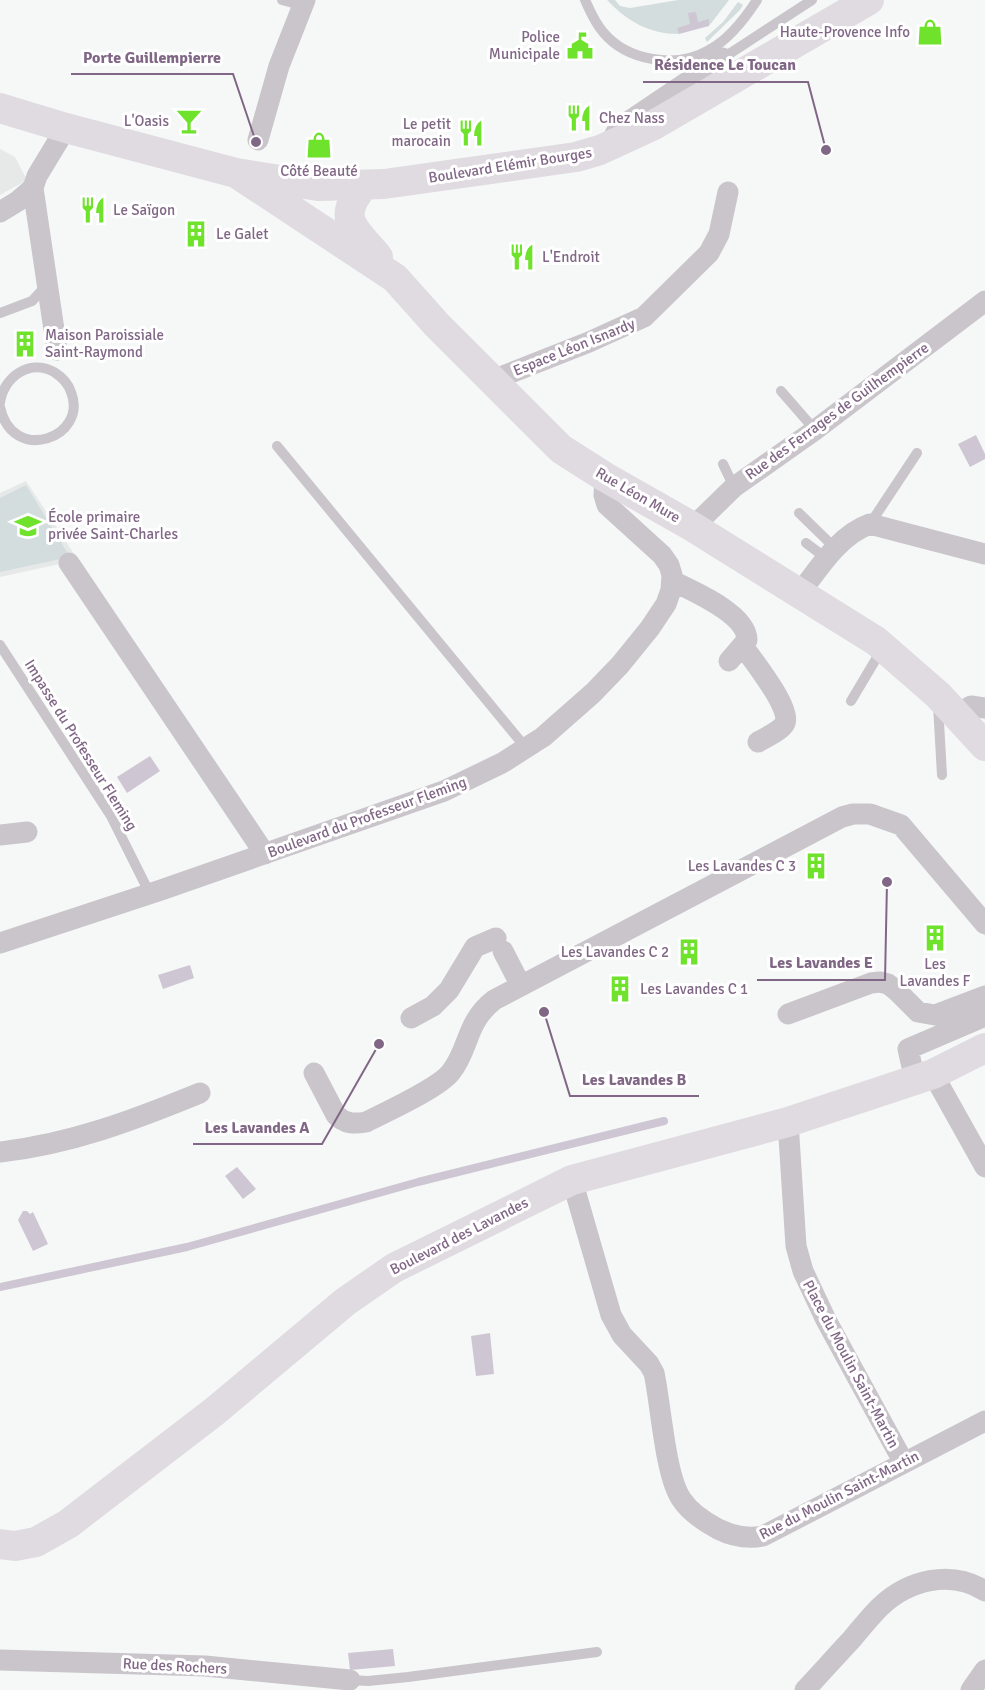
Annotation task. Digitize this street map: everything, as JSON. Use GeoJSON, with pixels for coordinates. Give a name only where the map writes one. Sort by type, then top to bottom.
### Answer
{"type":"FeatureCollection","features":[{"type":"Feature","properties":{"kind":"street","name":"Boulevard Elémir Bourges"},"geometry":{"type":"LineString","coordinates":[[244,175],[318,186],[364,185],[576,157],[600,150],[656,124],[869,0]]}},
{"type":"Feature","properties":{"kind":"street"},"geometry":{"type":"LineString","coordinates":[[244,175],[257,142],[279,66],[304,3]]}},
{"type":"Feature","properties":{"kind":"street"},"geometry":{"type":"LineString","coordinates":[[600,150],[620,128],[714,58]]}},
{"type":"Feature","properties":{"kind":"street"},"geometry":{"type":"LineString","coordinates":[[0,108],[66,128],[244,175],[282,203],[318,186]]}},
{"type":"Feature","properties":{"kind":"street"},"geometry":{"type":"LineString","coordinates":[[0,213],[33,188],[66,128]]}},
{"type":"Feature","properties":{"kind":"street"},"geometry":{"type":"LineString","coordinates":[[364,185],[352,202],[350,217],[356,230],[395,278]]}},
{"type":"Feature","properties":{"kind":"street"},"geometry":{"type":"LineString","coordinates":[[33,188],[57,350]]}},
{"type":"Feature","properties":{"kind":"street","name":"Espace Léon Isnardy"},"geometry":{"type":"LineString","coordinates":[[493,380],[589,342],[644,317],[709,254],[718,234],[729,192]]}},
{"type":"Feature","properties":{"kind":"street","name":"Rue Léon Mure"},"geometry":{"type":"LineString","coordinates":[[282,203],[395,278],[561,449],[604,477],[693,527],[883,646],[947,705],[985,746]]}},
{"type":"Feature","properties":{"kind":"street","name":"Rue des Ferrages de Guilhempierre"},"geometry":{"type":"LineString","coordinates":[[693,527],[734,487],[815,430],[985,301]]}},
{"type":"Feature","properties":{"kind":"street"},"geometry":{"type":"LineString","coordinates":[[604,477],[604,495],[607,505],[662,555],[669,566],[672,581],[692,590],[736,619],[745,629],[747,640],[736,654],[774,692],[786,718],[785,724],[758,742]]}},
{"type":"Feature","properties":{"kind":"street"},"geometry":{"type":"LineString","coordinates":[[800,593],[831,553],[870,524],[985,554]]}},
{"type":"Feature","properties":{"kind":"street"},"geometry":{"type":"LineString","coordinates":[[69,563],[265,854]]}},
{"type":"Feature","properties":{"kind":"street","name":"Boulevard du Professeur Fleming"},"geometry":{"type":"LineString","coordinates":[[0,943],[150,894],[444,791],[502,763],[567,717],[600,687],[666,604],[672,581]]}},
{"type":"Feature","properties":{"kind":"street"},"geometry":{"type":"LineString","coordinates":[[947,705],[971,705],[985,708]]}},
{"type":"Feature","properties":{"kind":"street"},"geometry":{"type":"LineString","coordinates":[[314,1073],[336,1115],[341,1120],[352,1124],[366,1122],[443,1081],[457,1062],[469,1033],[481,1013],[494,1000],[842,817],[853,814],[870,814],[901,825],[985,924]]}},
{"type":"Feature","properties":{"kind":"street"},"geometry":{"type":"LineString","coordinates":[[0,835],[27,832]]}},
{"type":"Feature","properties":{"kind":"street"},"geometry":{"type":"LineString","coordinates":[[411,1018],[433,1006],[449,990],[475,947],[499,945],[521,986]]}},
{"type":"Feature","properties":{"kind":"street"},"geometry":{"type":"LineString","coordinates":[[788,1014],[871,982],[888,984],[918,1012],[927,1015],[935,1015],[985,996]]}},
{"type":"Feature","properties":{"kind":"street"},"geometry":{"type":"LineString","coordinates":[[985,1016],[908,1049],[924,1077],[985,1167]]}},
{"type":"Feature","properties":{"kind":"street","name":"Boulevard des Lavandes"},"geometry":{"type":"LineString","coordinates":[[0,1544],[15,1546],[36,1542],[68,1524],[215,1410],[345,1302],[394,1268],[572,1179],[788,1122],[924,1077],[985,1048]]}},
{"type":"Feature","properties":{"kind":"street"},"geometry":{"type":"LineString","coordinates":[[0,1152],[76,1138],[126,1123],[200,1093]]}},
{"type":"Feature","properties":{"kind":"street","name":"Place du Moulin Saint-Martin"},"geometry":{"type":"LineString","coordinates":[[788,1122],[796,1246],[802,1271],[904,1463]]}},
{"type":"Feature","properties":{"kind":"street","name":"Rue du Moulin Saint-Martin"},"geometry":{"type":"LineString","coordinates":[[572,1179],[611,1315],[619,1330],[649,1364],[654,1373],[674,1484],[681,1499],[714,1527],[746,1537],[763,1536],[985,1421]]}},
{"type":"Feature","properties":{"kind":"street"},"geometry":{"type":"LineString","coordinates":[[805,1690],[878,1609],[902,1591],[929,1580],[950,1579],[973,1585],[985,1592]]}},
{"type":"Feature","properties":{"kind":"street","name":"Rue des Rochers"},"geometry":{"type":"LineString","coordinates":[[0,1660],[205,1666],[350,1680]]}},
{"type":"Feature","properties":{"kind":"street"},"geometry":{"type":"LineString","coordinates":[[971,1690],[985,1670]]}},
{"type":"Feature","properties":{"kind":"lane"},"geometry":{"type":"LineString","coordinates":[[282,0],[304,3]]}},
{"type":"Feature","properties":{"kind":"lane"},"geometry":{"type":"LineString","coordinates":[[585,0],[603,33],[620,48],[643,58],[660,60],[692,57],[714,58],[812,0]]}},
{"type":"Feature","properties":{"kind":"lane"},"geometry":{"type":"LineString","coordinates":[[714,58],[725,38],[757,0]]}},
{"type":"Feature","properties":{"kind":"lane"},"geometry":{"type":"LineString","coordinates":[[0,312],[33,301],[47,285]]}},
{"type":"Feature","properties":{"kind":"lane"},"geometry":{"type":"LineString","coordinates":[[57,350],[60,376]]}},
{"type":"Feature","properties":{"kind":"lane"},"geometry":{"type":"LineString","coordinates":[[38,367],[60,376],[68,385],[73,396],[73,409],[66,426],[52,438],[41,441],[28,441],[17,436],[8,428],[2,417],[1,393],[7,383],[15,374],[38,367]]}},
{"type":"Feature","properties":{"kind":"lane"},"geometry":{"type":"LineString","coordinates":[[781,391],[815,430]]}},
{"type":"Feature","properties":{"kind":"lane"},"geometry":{"type":"LineString","coordinates":[[277,446],[526,748]]}},
{"type":"Feature","properties":{"kind":"lane"},"geometry":{"type":"LineString","coordinates":[[870,524],[916,453]]}},
{"type":"Feature","properties":{"kind":"lane"},"geometry":{"type":"LineString","coordinates":[[723,464],[734,487]]}},
{"type":"Feature","properties":{"kind":"lane"},"geometry":{"type":"LineString","coordinates":[[799,513],[831,553]]}},
{"type":"Feature","properties":{"kind":"lane"},"geometry":{"type":"LineString","coordinates":[[806,543],[831,553]]}},
{"type":"Feature","properties":{"kind":"lane","name":"Impasse du Professeur Fleming"},"geometry":{"type":"LineString","coordinates":[[0,645],[111,816],[150,894]]}},
{"type":"Feature","properties":{"kind":"lane"},"geometry":{"type":"LineString","coordinates":[[851,701],[883,646]]}},
{"type":"Feature","properties":{"kind":"lane"},"geometry":{"type":"LineString","coordinates":[[942,775],[947,705]]}},
{"type":"Feature","properties":{"kind":"lane"},"geometry":{"type":"LineString","coordinates":[[350,1680],[368,1681],[408,1677],[597,1652]]}},
{"type":"Feature","properties":{"kind":"shaded area"},"geometry":{"type":"Polygon","coordinates":[[[607,0],[615,0],[620,6],[630,8],[678,0],[729,0],[709,26],[708,20],[678,28],[679,34],[658,32],[639,25],[607,0]]]}},
{"type":"Feature","properties":{"kind":"shaded area"},"geometry":{"type":"Polygon","coordinates":[[[738,2],[743,5],[740,10],[707,42],[705,38],[723,22],[738,2]]]}},
{"type":"Feature","properties":{"kind":"shaded area"},"geometry":{"type":"Polygon","coordinates":[[[696,12],[698,22],[709,19],[709,26],[679,34],[677,28],[690,24],[688,13],[696,12]]]}},
{"type":"Feature","properties":{"kind":"shaded area"},"geometry":{"type":"Polygon","coordinates":[[[0,149],[15,157],[27,180],[0,195],[0,149]]]}},
{"type":"Feature","properties":{"kind":"shaded area"},"geometry":{"type":"Polygon","coordinates":[[[976,435],[985,459],[970,467],[958,444],[976,435]]]}},
{"type":"Feature","properties":{"kind":"shaded area","name":"École primaire privée Saint-Charles"},"geometry":{"type":"Polygon","coordinates":[[[26,481],[78,560],[0,577],[0,493],[26,481]]]}},
{"type":"Feature","properties":{"kind":"shaded area","name":"École primaire privée Saint-Charles"},"geometry":{"type":"Polygon","coordinates":[[[26,485],[70,557],[0,572],[0,498],[26,485]]]}},
{"type":"Feature","properties":{"kind":"shaded area"},"geometry":{"type":"Polygon","coordinates":[[[150,756],[160,771],[127,793],[117,777],[150,756]]]}},
{"type":"Feature","properties":{"kind":"shaded area"},"geometry":{"type":"Polygon","coordinates":[[[190,965],[194,978],[163,989],[158,975],[190,965]]]}},
{"type":"Feature","properties":{"kind":"shaded area"},"geometry":{"type":"Polygon","coordinates":[[[237,1167],[256,1189],[243,1199],[225,1176],[237,1167]]]}},
{"type":"Feature","properties":{"kind":"shaded area"},"geometry":{"type":"Polygon","coordinates":[[[23,1211],[30,1214],[33,1212],[48,1244],[33,1251],[18,1220],[23,1211]]]}},
{"type":"Feature","properties":{"kind":"shaded area"},"geometry":{"type":"Polygon","coordinates":[[[490,1333],[494,1374],[476,1376],[471,1336],[490,1333]]]}},
{"type":"Feature","properties":{"kind":"shaded area"},"geometry":{"type":"Polygon","coordinates":[[[393,1649],[395,1666],[350,1670],[348,1653],[393,1649]]]}},
{"type":"Feature","properties":{"kind":"waterway"},"geometry":{"type":"LineString","coordinates":[[0,1287],[187,1247],[418,1182],[664,1121]]}},
{"type":"Feature","properties":{"kind":"place","name":"Haute-Provence Info"},"geometry":{"type":"Point","coordinates":[930,32]}},
{"type":"Feature","properties":{"kind":"place","name":"Police Municipale"},"geometry":{"type":"Point","coordinates":[580,46]}},
{"type":"Feature","properties":{"kind":"place","name":"Chez Nass"},"geometry":{"type":"Point","coordinates":[579,118]}},
{"type":"Feature","properties":{"kind":"place","name":"L'Oasis"},"geometry":{"type":"Point","coordinates":[189,121]}},
{"type":"Feature","properties":{"kind":"place","name":"Le petit marocain"},"geometry":{"type":"Point","coordinates":[471,133]}},
{"type":"Feature","properties":{"kind":"place","name":"Porte Guillempierre"},"geometry":{"type":"Point","coordinates":[256,142]}},
{"type":"Feature","properties":{"kind":"place","name":"Côté Beauté"},"geometry":{"type":"Point","coordinates":[319,145]}},
{"type":"Feature","properties":{"kind":"place","name":"Résidence Le Toucan"},"geometry":{"type":"Point","coordinates":[826,150]}},
{"type":"Feature","properties":{"kind":"place","name":"Le Saïgon"},"geometry":{"type":"Point","coordinates":[93,210]}},
{"type":"Feature","properties":{"kind":"place","name":"Le Galet"},"geometry":{"type":"Point","coordinates":[196,234]}},
{"type":"Feature","properties":{"kind":"place","name":"L'Endroit"},"geometry":{"type":"Point","coordinates":[522,257]}},
{"type":"Feature","properties":{"kind":"place","name":"Maison Paroissiale Saint-Raymond"},"geometry":{"type":"Point","coordinates":[25,344]}},
{"type":"Feature","properties":{"kind":"place","name":"École primaire privée Saint-Charles"},"geometry":{"type":"Point","coordinates":[28,526]}},
{"type":"Feature","properties":{"kind":"place","name":"Les Lavandes C 3"},"geometry":{"type":"Point","coordinates":[816,866]}},
{"type":"Feature","properties":{"kind":"place","name":"Les Lavandes E"},"geometry":{"type":"Point","coordinates":[887,882]}},
{"type":"Feature","properties":{"kind":"place","name":"Les Lavandes F"},"geometry":{"type":"Point","coordinates":[935,938]}},
{"type":"Feature","properties":{"kind":"place","name":"Les Lavandes C 2"},"geometry":{"type":"Point","coordinates":[689,952]}},
{"type":"Feature","properties":{"kind":"place","name":"Les Lavandes C 1"},"geometry":{"type":"Point","coordinates":[620,989]}},
{"type":"Feature","properties":{"kind":"place","name":"Les Lavandes B"},"geometry":{"type":"Point","coordinates":[544,1012]}},
{"type":"Feature","properties":{"kind":"place","name":"Les Lavandes A"},"geometry":{"type":"Point","coordinates":[379,1044]}}]}
